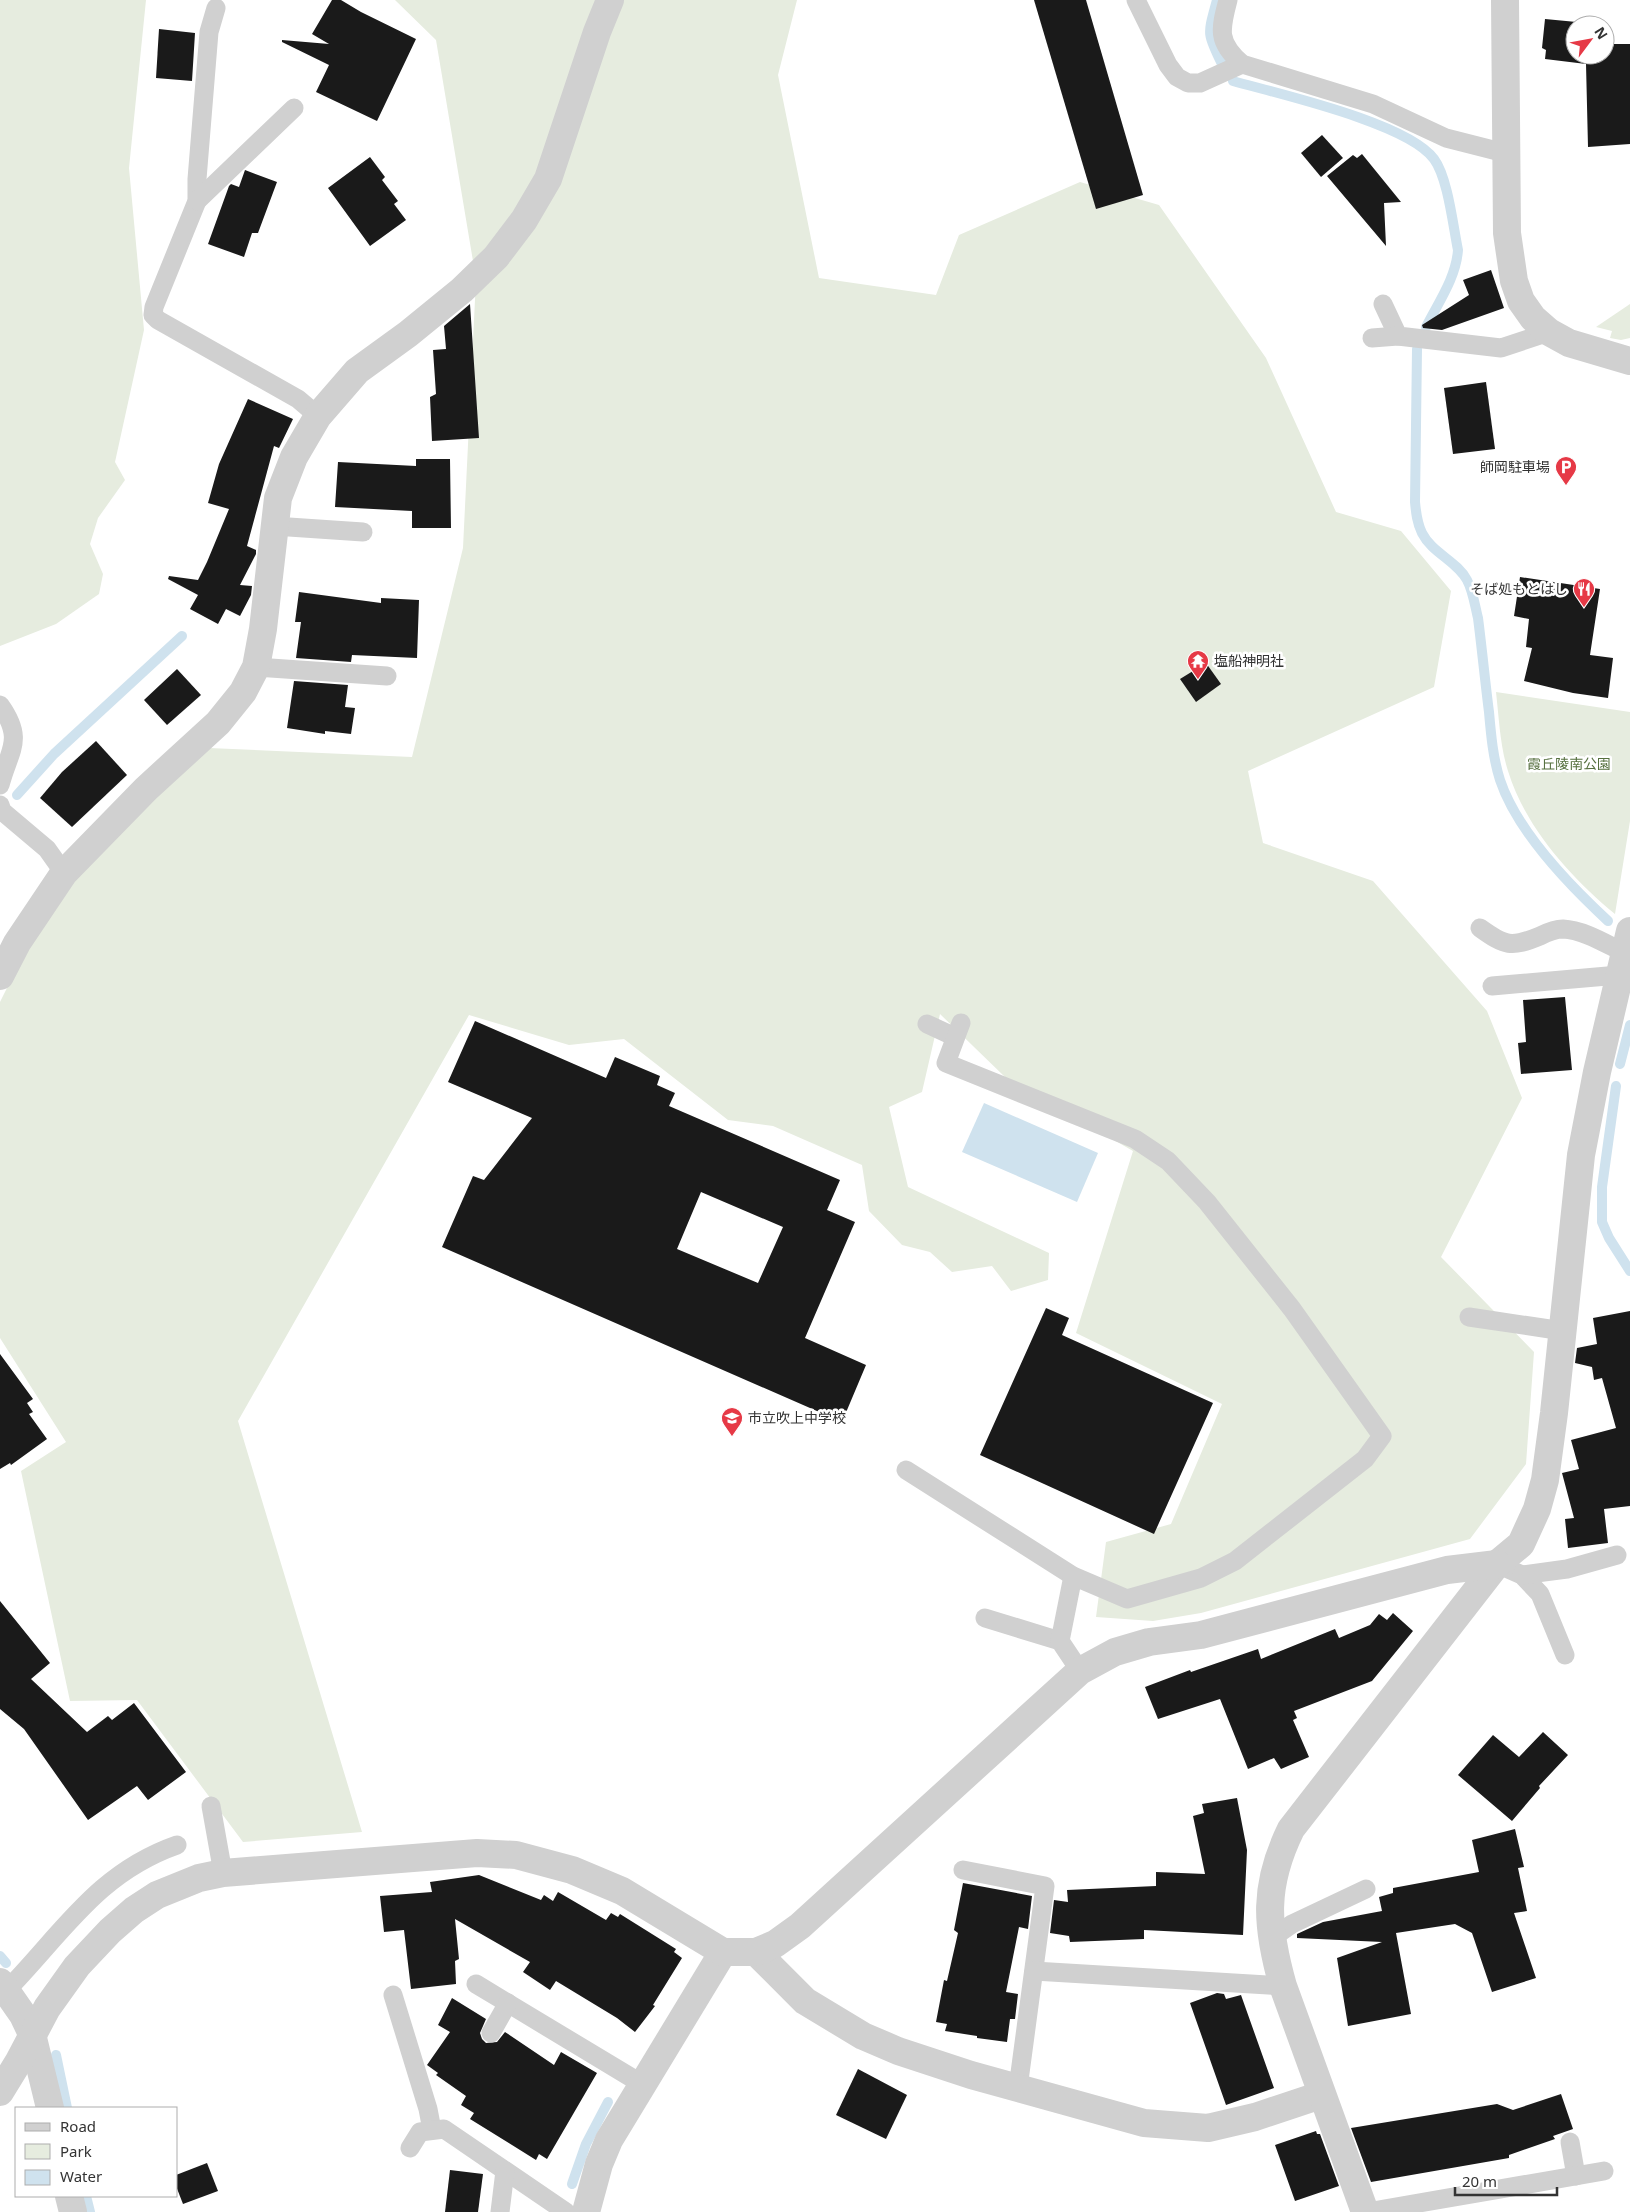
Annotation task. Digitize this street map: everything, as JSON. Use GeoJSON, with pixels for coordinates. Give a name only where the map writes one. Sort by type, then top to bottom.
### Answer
{"type":"FeatureCollection","features":[{"type":"Feature","properties":{"kind":"street"},"geometry":{"type":"LineString","coordinates":[[0,976],[17,943],[64,873],[146,789],[218,723],[243,692],[256,667],[263,629],[278,498],[294,457],[318,416],[357,371],[408,334],[462,290],[496,257],[524,220],[548,178],[597,32],[610,0]]}},
{"type":"Feature","properties":{"kind":"street"},"geometry":{"type":"LineString","coordinates":[[1504,0],[1507,233],[1514,280],[1521,301],[1533,318],[1549,332],[1569,343],[1630,361]]}},
{"type":"Feature","properties":{"kind":"street"},"geometry":{"type":"LineString","coordinates":[[1366,2212],[1321,2095],[1283,1986],[1268,1917],[1271,1886],[1279,1854],[1292,1829],[1497,1564],[1521,1544],[1537,1509],[1545,1480],[1581,1155],[1597,1072],[1625,953]]}},
{"type":"Feature","properties":{"kind":"street"},"geometry":{"type":"LineString","coordinates":[[0,2092],[19,2061],[32,2034],[77,1966],[128,1915],[177,1886],[223,1873],[477,1853],[516,1855],[572,1870],[622,1891],[724,1952],[756,1952],[775,1944],[808,1919],[1080,1671],[1115,1652],[1149,1642],[1201,1635],[1447,1570],[1497,1564]]}},
{"type":"Feature","properties":{"kind":"street"},"geometry":{"type":"LineString","coordinates":[[586,2212],[599,2164],[609,2140],[724,1952]]}},
{"type":"Feature","properties":{"kind":"street"},"geometry":{"type":"LineString","coordinates":[[756,1952],[805,2001],[863,2036],[926,2061],[1144,2123],[1208,2128],[1255,2117],[1321,2095]]}},
{"type":"Feature","properties":{"kind":"street"},"geometry":{"type":"LineString","coordinates":[[3,1986],[32,2034],[50,2107]]}},
{"type":"Feature","properties":{"kind":"street"},"geometry":{"type":"LineString","coordinates":[[69,2197],[73,2212]]}},
{"type":"Feature","properties":{"kind":"lane"},"geometry":{"type":"LineString","coordinates":[[1136,0],[1165,59],[1177,77],[1188,83],[1200,83],[1242,64]]}},
{"type":"Feature","properties":{"kind":"lane"},"geometry":{"type":"LineString","coordinates":[[1228,0],[1221,36],[1230,54],[1242,64],[1373,104],[1446,138],[1505,153]]}},
{"type":"Feature","properties":{"kind":"lane"},"geometry":{"type":"LineString","coordinates":[[216,8],[209,32],[197,179],[197,202],[154,307],[153,315],[158,320],[298,399],[318,416]]}},
{"type":"Feature","properties":{"kind":"lane"},"geometry":{"type":"LineString","coordinates":[[197,202],[294,108]]}},
{"type":"Feature","properties":{"kind":"lane"},"geometry":{"type":"LineString","coordinates":[[1383,304],[1398,336]]}},
{"type":"Feature","properties":{"kind":"lane"},"geometry":{"type":"LineString","coordinates":[[1372,338],[1398,336],[1501,348],[1549,332]]}},
{"type":"Feature","properties":{"kind":"lane"},"geometry":{"type":"LineString","coordinates":[[274,526],[363,532]]}},
{"type":"Feature","properties":{"kind":"lane"},"geometry":{"type":"LineString","coordinates":[[256,667],[387,676]]}},
{"type":"Feature","properties":{"kind":"lane"},"geometry":{"type":"LineString","coordinates":[[0,705],[10,720],[14,736],[12,751],[0,784]]}},
{"type":"Feature","properties":{"kind":"lane"},"geometry":{"type":"LineString","coordinates":[[0,805],[2,811],[47,849],[64,873]]}},
{"type":"Feature","properties":{"kind":"lane"},"geometry":{"type":"LineString","coordinates":[[1480,928],[1499,941],[1510,944],[1526,942],[1555,930],[1565,929],[1604,942],[1625,953]]}},
{"type":"Feature","properties":{"kind":"lane"},"geometry":{"type":"LineString","coordinates":[[1492,986],[1625,953]]}},
{"type":"Feature","properties":{"kind":"lane"},"geometry":{"type":"LineString","coordinates":[[906,1470],[1073,1576],[1128,1599],[1218,1571],[1236,1561],[1366,1459],[1382,1436],[1292,1309],[1206,1202],[1168,1162],[1135,1139],[946,1062],[958,1030],[927,1024]]}},
{"type":"Feature","properties":{"kind":"lane"},"geometry":{"type":"LineString","coordinates":[[1469,1316],[1563,1331]]}},
{"type":"Feature","properties":{"kind":"lane"},"geometry":{"type":"LineString","coordinates":[[1522,1575],[1567,1569],[1617,1555]]}},
{"type":"Feature","properties":{"kind":"lane"},"geometry":{"type":"LineString","coordinates":[[1497,1564],[1522,1575],[1540,1594],[1565,1655]]}},
{"type":"Feature","properties":{"kind":"lane"},"geometry":{"type":"LineString","coordinates":[[1060,1641],[1073,1576]]}},
{"type":"Feature","properties":{"kind":"lane"},"geometry":{"type":"LineString","coordinates":[[985,1618],[1060,1641],[1080,1671]]}},
{"type":"Feature","properties":{"kind":"lane"},"geometry":{"type":"LineString","coordinates":[[211,1806],[223,1873]]}},
{"type":"Feature","properties":{"kind":"lane"},"geometry":{"type":"LineString","coordinates":[[3,1986],[27,1969],[68,1921],[109,1882],[141,1862],[177,1845]]}},
{"type":"Feature","properties":{"kind":"lane"},"geometry":{"type":"LineString","coordinates":[[963,1870],[1045,1886],[1018,2088]]}},
{"type":"Feature","properties":{"kind":"lane"},"geometry":{"type":"LineString","coordinates":[[1272,1938],[1292,1924],[1366,1889]]}},
{"type":"Feature","properties":{"kind":"lane"},"geometry":{"type":"LineString","coordinates":[[1034,1971],[1283,1986]]}},
{"type":"Feature","properties":{"kind":"lane"},"geometry":{"type":"LineString","coordinates":[[476,1984],[642,2084]]}},
{"type":"Feature","properties":{"kind":"lane"},"geometry":{"type":"LineString","coordinates":[[393,1995],[428,2109],[432,2130]]}},
{"type":"Feature","properties":{"kind":"lane"},"geometry":{"type":"LineString","coordinates":[[491,2033],[508,2003]]}},
{"type":"Feature","properties":{"kind":"lane"},"geometry":{"type":"LineString","coordinates":[[410,2148],[420,2132],[444,2129],[566,2212]]}},
{"type":"Feature","properties":{"kind":"lane"},"geometry":{"type":"LineString","coordinates":[[1570,2142],[1576,2176]]}},
{"type":"Feature","properties":{"kind":"lane"},"geometry":{"type":"LineString","coordinates":[[500,2212],[506,2171]]}},
{"type":"Feature","properties":{"kind":"lane"},"geometry":{"type":"LineString","coordinates":[[1366,2212],[1604,2172]]}},
{"type":"Feature","properties":{"kind":"green space"},"geometry":{"type":"Polygon","coordinates":[[[0,0],[146,0],[129,168],[144,330],[115,462],[125,480],[98,518],[90,544],[103,574],[99,594],[56,624],[0,646],[0,0]]]}},
{"type":"Feature","properties":{"kind":"green space"},"geometry":{"type":"Polygon","coordinates":[[[395,0],[797,0],[778,75],[819,278],[936,295],[959,235],[1080,182],[1159,205],[1266,358],[1336,512],[1401,531],[1451,591],[1434,687],[1248,771],[1263,843],[1373,881],[1487,1011],[1522,1098],[1441,1257],[1534,1352],[1526,1464],[1470,1539],[1201,1613],[1153,1621],[1096,1617],[1106,1542],[1171,1524],[1222,1404],[1076,1333],[1133,1151],[1006,1078],[940,1014],[922,1092],[889,1107],[908,1187],[1049,1253],[1048,1280],[1011,1291],[992,1266],[952,1272],[930,1252],[902,1245],[869,1211],[862,1165],[773,1126],[728,1120],[624,1039],[569,1045],[469,1015],[238,1421],[362,1832],[243,1842],[137,1700],[70,1701],[21,1471],[66,1442],[0,1338],[0,1002],[39,930],[82,871],[134,816],[209,748],[412,757],[463,548],[476,279],[436,40],[395,0]]]}},
{"type":"Feature","properties":{"kind":"green space"},"geometry":{"type":"Polygon","coordinates":[[[1630,304],[1630,338],[1621,340],[1610,338],[1612,331],[1596,327],[1630,304]]]}},
{"type":"Feature","properties":{"kind":"green space","name":"霞丘陵南公園"},"geometry":{"type":"Polygon","coordinates":[[[1496,692],[1630,712],[1630,821],[1615,914],[1566,868],[1551,850],[1526,812],[1516,792],[1505,761],[1496,692]]]}},
{"type":"Feature","properties":{"kind":"water"},"geometry":{"type":"Polygon","coordinates":[[[984,1103],[1098,1153],[1077,1202],[962,1152],[984,1103]]]}},
{"type":"Feature","properties":{"kind":"building"},"geometry":{"type":"Polygon","coordinates":[[[332,0],[341,0],[416,39],[377,121],[316,92],[329,65],[282,42],[282,40],[329,44],[312,34],[332,0]]]}},
{"type":"Feature","properties":{"kind":"building"},"geometry":{"type":"Polygon","coordinates":[[[1034,0],[1086,0],[1143,195],[1096,209],[1034,0]]]}},
{"type":"Feature","properties":{"kind":"building"},"geometry":{"type":"Polygon","coordinates":[[[1545,19],[1565,21],[1565,61],[1545,59],[1546,50],[1542,48],[1545,19]]]}},
{"type":"Feature","properties":{"kind":"building"},"geometry":{"type":"Polygon","coordinates":[[[159,29],[195,33],[192,81],[156,78],[159,29]]]}},
{"type":"Feature","properties":{"kind":"building"},"geometry":{"type":"Polygon","coordinates":[[[1615,44],[1630,44],[1630,144],[1588,147],[1586,65],[1615,65],[1615,44]]]}},
{"type":"Feature","properties":{"kind":"building"},"geometry":{"type":"Polygon","coordinates":[[[1322,135],[1343,158],[1321,177],[1301,153],[1322,135]]]}},
{"type":"Feature","properties":{"kind":"building"},"geometry":{"type":"Polygon","coordinates":[[[1362,154],[1401,202],[1384,203],[1386,246],[1327,176],[1353,155],[1357,158],[1362,154]]]}},
{"type":"Feature","properties":{"kind":"building"},"geometry":{"type":"Polygon","coordinates":[[[370,157],[385,177],[382,180],[398,201],[394,204],[406,220],[370,246],[328,188],[370,157]]]}},
{"type":"Feature","properties":{"kind":"building"},"geometry":{"type":"Polygon","coordinates":[[[245,170],[277,182],[258,233],[252,233],[244,257],[208,244],[229,186],[231,184],[239,187],[245,170]]]}},
{"type":"Feature","properties":{"kind":"building"},"geometry":{"type":"Polygon","coordinates":[[[1491,270],[1504,308],[1442,330],[1423,328],[1422,325],[1469,295],[1463,280],[1491,270]]]}},
{"type":"Feature","properties":{"kind":"building"},"geometry":{"type":"Polygon","coordinates":[[[470,304],[479,438],[432,441],[430,397],[436,394],[433,350],[446,349],[444,326],[470,304]]]}},
{"type":"Feature","properties":{"kind":"building"},"geometry":{"type":"Polygon","coordinates":[[[1486,382],[1495,449],[1453,454],[1444,388],[1486,382]]]}},
{"type":"Feature","properties":{"kind":"building"},"geometry":{"type":"Polygon","coordinates":[[[248,399],[293,419],[279,448],[274,446],[247,546],[256,550],[256,554],[240,585],[252,586],[251,595],[240,616],[226,609],[218,624],[190,609],[198,595],[168,579],[169,576],[198,580],[207,562],[229,509],[208,503],[219,464],[248,399]]]}},
{"type":"Feature","properties":{"kind":"building"},"geometry":{"type":"Polygon","coordinates":[[[416,459],[450,459],[451,528],[412,528],[412,511],[335,507],[338,462],[416,466],[416,459]]]}},
{"type":"Feature","properties":{"kind":"building"},"geometry":{"type":"Polygon","coordinates":[[[1520,577],[1600,589],[1590,655],[1613,658],[1608,698],[1573,693],[1524,681],[1532,648],[1526,647],[1529,619],[1514,616],[1520,577]]]}},
{"type":"Feature","properties":{"kind":"building"},"geometry":{"type":"Polygon","coordinates":[[[299,592],[381,603],[381,598],[419,600],[417,658],[352,655],[351,662],[296,658],[301,622],[295,622],[299,592]]]}},
{"type":"Feature","properties":{"kind":"building"},"geometry":{"type":"Polygon","coordinates":[[[1206,663],[1221,684],[1196,702],[1180,679],[1206,663]]]}},
{"type":"Feature","properties":{"kind":"building"},"geometry":{"type":"Polygon","coordinates":[[[177,669],[201,695],[167,725],[144,700],[177,669]]]}},
{"type":"Feature","properties":{"kind":"building"},"geometry":{"type":"Polygon","coordinates":[[[294,681],[348,685],[345,707],[355,708],[351,734],[325,731],[325,734],[287,728],[294,681]]]}},
{"type":"Feature","properties":{"kind":"building"},"geometry":{"type":"Polygon","coordinates":[[[96,741],[127,775],[72,827],[40,798],[62,772],[96,741]]]}},
{"type":"Feature","properties":{"kind":"building"},"geometry":{"type":"Polygon","coordinates":[[[1565,997],[1572,1070],[1521,1074],[1518,1043],[1526,1042],[1523,1000],[1565,997]]]}},
{"type":"Feature","properties":{"kind":"building"},"geometry":{"type":"Polygon","coordinates":[[[475,1021],[606,1078],[615,1057],[660,1076],[657,1085],[675,1093],[669,1106],[840,1180],[827,1210],[855,1222],[805,1338],[866,1365],[842,1422],[442,1247],[473,1176],[484,1180],[532,1118],[448,1082],[475,1021]],[[701,1192],[677,1249],[758,1283],[783,1227],[701,1192]]]}},
{"type":"Feature","properties":{"kind":"building"},"geometry":{"type":"Polygon","coordinates":[[[1046,1308],[1069,1318],[1062,1335],[1213,1403],[1154,1534],[980,1455],[1046,1308]]]}},
{"type":"Feature","properties":{"kind":"building"},"geometry":{"type":"Polygon","coordinates":[[[1630,1311],[1630,1506],[1604,1509],[1608,1543],[1568,1548],[1565,1519],[1574,1518],[1562,1473],[1579,1469],[1571,1440],[1616,1428],[1602,1378],[1594,1380],[1592,1367],[1575,1363],[1577,1348],[1597,1344],[1593,1318],[1630,1311]]]}},
{"type":"Feature","properties":{"kind":"building"},"geometry":{"type":"Polygon","coordinates":[[[0,1354],[33,1399],[27,1403],[33,1412],[29,1414],[47,1439],[11,1465],[10,1463],[0,1469],[0,1354]]]}},
{"type":"Feature","properties":{"kind":"building"},"geometry":{"type":"Polygon","coordinates":[[[0,1601],[50,1663],[31,1679],[87,1732],[108,1716],[112,1720],[134,1703],[186,1772],[148,1800],[137,1786],[88,1820],[24,1729],[0,1709],[0,1601]]]}},
{"type":"Feature","properties":{"kind":"building"},"geometry":{"type":"Polygon","coordinates":[[[1393,1613],[1413,1631],[1372,1681],[1294,1711],[1297,1718],[1293,1720],[1309,1757],[1281,1769],[1274,1758],[1248,1769],[1220,1699],[1158,1719],[1145,1687],[1190,1670],[1191,1672],[1258,1649],[1261,1659],[1335,1629],[1339,1638],[1370,1625],[1379,1614],[1387,1620],[1393,1613]]]}},
{"type":"Feature","properties":{"kind":"building"},"geometry":{"type":"Polygon","coordinates":[[[1543,1732],[1568,1755],[1539,1786],[1540,1788],[1512,1821],[1458,1775],[1493,1735],[1519,1757],[1543,1732]]]}},
{"type":"Feature","properties":{"kind":"building"},"geometry":{"type":"Polygon","coordinates":[[[1237,1798],[1247,1850],[1243,1935],[1144,1930],[1144,1939],[1070,1942],[1069,1936],[1050,1933],[1054,1900],[1068,1902],[1067,1890],[1156,1886],[1156,1872],[1205,1874],[1193,1816],[1204,1813],[1202,1804],[1237,1798]]]}},
{"type":"Feature","properties":{"kind":"building"},"geometry":{"type":"Polygon","coordinates":[[[1515,1829],[1524,1867],[1518,1868],[1527,1911],[1514,1913],[1536,1978],[1492,1992],[1472,1933],[1455,1924],[1396,1933],[1411,2014],[1348,2026],[1337,1958],[1382,1942],[1297,1938],[1297,1934],[1323,1922],[1382,1911],[1379,1897],[1393,1893],[1393,1888],[1479,1872],[1472,1840],[1515,1829]]]}},
{"type":"Feature","properties":{"kind":"building"},"geometry":{"type":"Polygon","coordinates":[[[479,1875],[541,1900],[544,1895],[553,1901],[558,1892],[606,1920],[611,1913],[618,1917],[620,1914],[676,1949],[674,1952],[682,1958],[653,2005],[655,2006],[635,2032],[617,2018],[556,1981],[550,1990],[523,1972],[530,1962],[455,1919],[459,1959],[455,1961],[456,1984],[411,1989],[404,1930],[384,1932],[380,1896],[432,1892],[430,1882],[479,1875]]]}},
{"type":"Feature","properties":{"kind":"building"},"geometry":{"type":"Polygon","coordinates":[[[963,1883],[1032,1896],[1028,1929],[1019,1927],[1006,1992],[1018,1994],[1015,2019],[1010,2019],[1007,2042],[945,2031],[947,2024],[936,2022],[944,1980],[947,1981],[958,1933],[954,1930],[963,1883]]]}},
{"type":"Feature","properties":{"kind":"building"},"geometry":{"type":"Polygon","coordinates":[[[1217,1993],[1224,1994],[1226,1999],[1241,1995],[1274,2088],[1226,2105],[1190,2003],[1217,1993]]]}},
{"type":"Feature","properties":{"kind":"building"},"geometry":{"type":"Polygon","coordinates":[[[452,1998],[486,2019],[480,2033],[486,2043],[497,2042],[505,2032],[554,2065],[561,2052],[597,2073],[547,2159],[539,2154],[536,2160],[470,2119],[474,2113],[461,2105],[466,2096],[436,2075],[438,2073],[427,2065],[450,2032],[438,2025],[452,1998]]]}},
{"type":"Feature","properties":{"kind":"building"},"geometry":{"type":"Polygon","coordinates":[[[858,2069],[907,2095],[886,2139],[836,2115],[858,2069]]]}},
{"type":"Feature","properties":{"kind":"building"},"geometry":{"type":"Polygon","coordinates":[[[1561,2094],[1573,2129],[1553,2136],[1555,2139],[1509,2155],[1509,2158],[1371,2182],[1351,2128],[1497,2104],[1513,2110],[1561,2094]]]}},
{"type":"Feature","properties":{"kind":"building"},"geometry":{"type":"Polygon","coordinates":[[[1316,2131],[1317,2134],[1320,2134],[1339,2186],[1295,2201],[1275,2145],[1316,2131]]]}},
{"type":"Feature","properties":{"kind":"building"},"geometry":{"type":"Polygon","coordinates":[[[207,2163],[218,2191],[183,2204],[178,2191],[178,2174],[207,2163]]]}},
{"type":"Feature","properties":{"kind":"building"},"geometry":{"type":"Polygon","coordinates":[[[450,2170],[483,2174],[478,2212],[445,2212],[450,2170]]]}},
{"type":"Feature","properties":{"kind":"waterway"},"geometry":{"type":"LineString","coordinates":[[1217,0],[1210,33],[1213,45],[1222,64]]}},
{"type":"Feature","properties":{"kind":"waterway"},"geometry":{"type":"LineString","coordinates":[[1233,81],[1341,111],[1371,122],[1398,133],[1420,146],[1434,159],[1443,178],[1458,250],[1457,260],[1450,280],[1426,327]]}},
{"type":"Feature","properties":{"kind":"waterway"},"geometry":{"type":"LineString","coordinates":[[1417,349],[1415,502],[1417,518],[1426,540],[1463,573],[1471,589],[1478,618],[1493,746],[1500,780],[1508,799],[1531,838],[1561,874],[1608,921]]}},
{"type":"Feature","properties":{"kind":"waterway"},"geometry":{"type":"LineString","coordinates":[[17,795],[54,754],[182,636]]}},
{"type":"Feature","properties":{"kind":"waterway"},"geometry":{"type":"LineString","coordinates":[[1620,1064],[1630,1025]]}},
{"type":"Feature","properties":{"kind":"waterway"},"geometry":{"type":"LineString","coordinates":[[1616,1086],[1602,1187],[1602,1222],[1609,1238],[1630,1271]]}},
{"type":"Feature","properties":{"kind":"waterway"},"geometry":{"type":"LineString","coordinates":[[0,1956],[6,1963]]}},
{"type":"Feature","properties":{"kind":"waterway"},"geometry":{"type":"LineString","coordinates":[[56,2055],[67,2107]]}},
{"type":"Feature","properties":{"kind":"waterway"},"geometry":{"type":"LineString","coordinates":[[572,2184],[586,2144],[608,2102]]}},
{"type":"Feature","properties":{"kind":"waterway"},"geometry":{"type":"LineString","coordinates":[[86,2197],[90,2212]]}},
{"type":"Feature","properties":{"kind":"place","name":"師岡駐車場"},"geometry":{"type":"Point","coordinates":[1566,486]}},
{"type":"Feature","properties":{"kind":"place","name":"そば処もとはし"},"geometry":{"type":"Point","coordinates":[1584,608]}},
{"type":"Feature","properties":{"kind":"place","name":"塩船神明社"},"geometry":{"type":"Point","coordinates":[1198,680]}},
{"type":"Feature","properties":{"kind":"place","name":"市立吹上中学校"},"geometry":{"type":"Point","coordinates":[732,1437]}}]}
